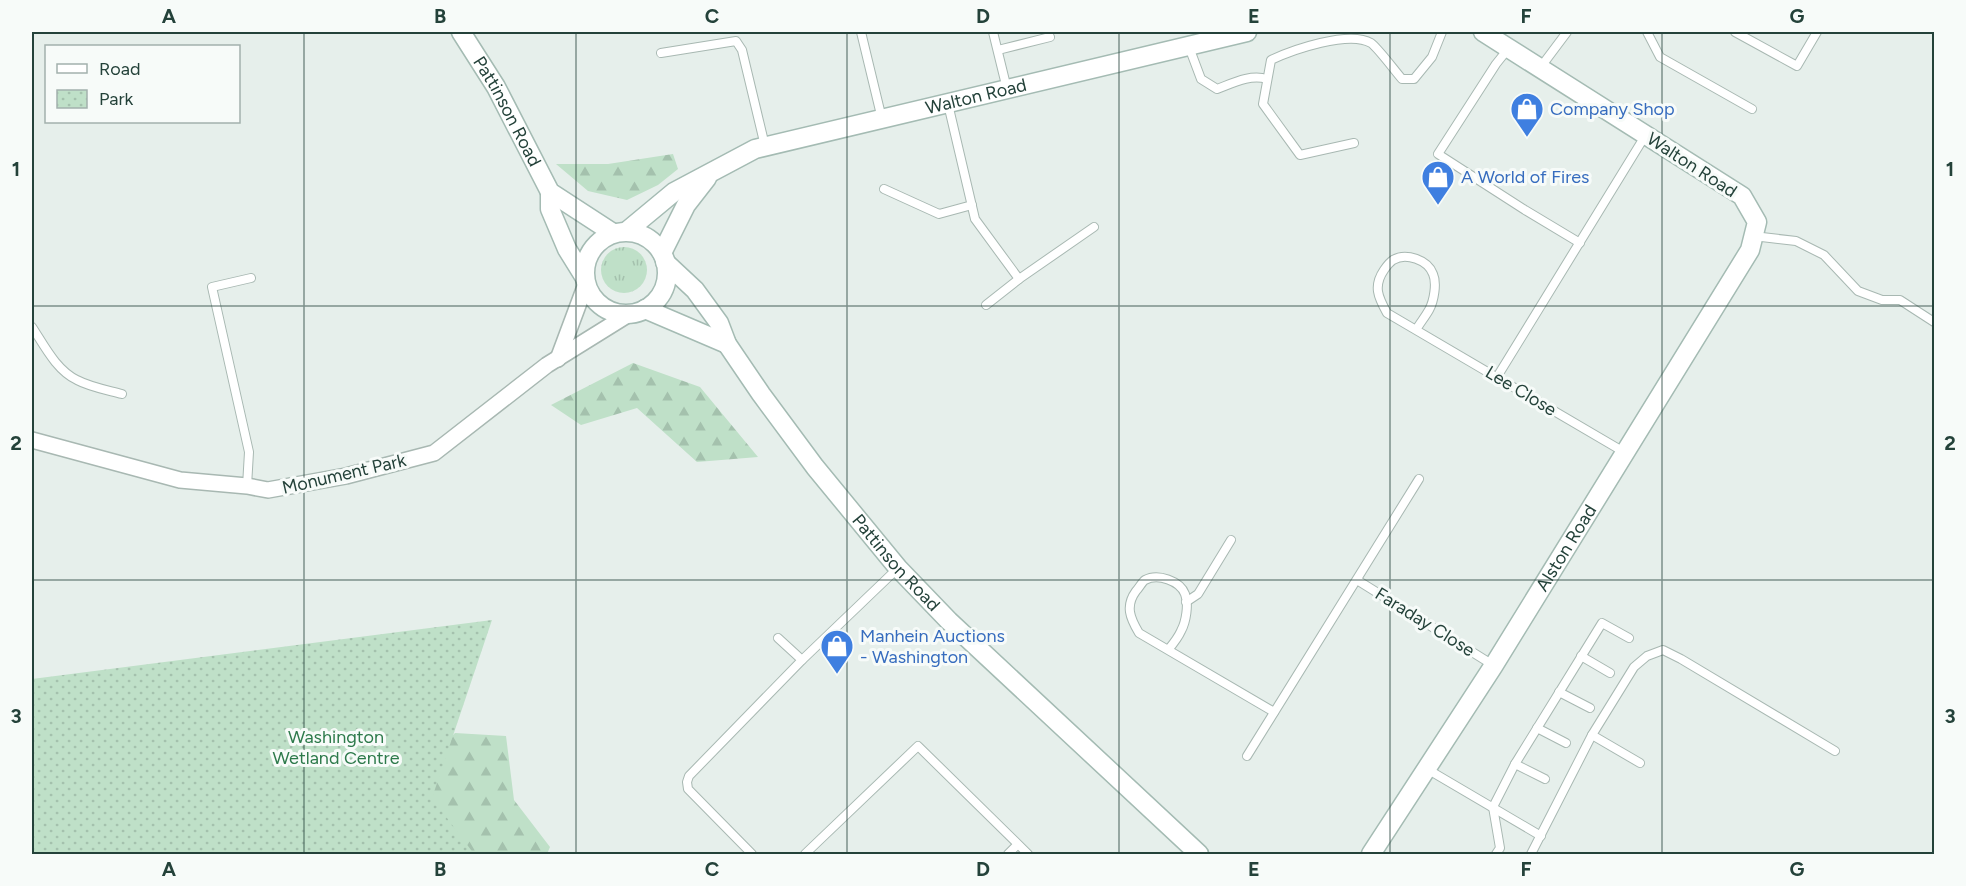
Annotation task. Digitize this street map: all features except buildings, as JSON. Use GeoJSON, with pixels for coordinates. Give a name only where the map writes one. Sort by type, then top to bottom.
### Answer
{"type":"FeatureCollection","features":[{"type":"Feature","properties":{"kind":"street","name":"Pattinson Road"},"geometry":{"type":"LineString","coordinates":[[461,32],[496,87],[550,192],[550,209],[567,249],[585,281]]}},
{"type":"Feature","properties":{"kind":"street","name":"Walton Road"},"geometry":{"type":"LineString","coordinates":[[620,232],[674,192],[755,148],[1247,32]]}},
{"type":"Feature","properties":{"kind":"street","name":"Walton Road"},"geometry":{"type":"LineString","coordinates":[[1483,32],[1742,196],[1757,222],[1753,236]]}},
{"type":"Feature","properties":{"kind":"street","name":"Walton Road"},"geometry":{"type":"LineString","coordinates":[[664,258],[686,205],[710,174]]}},
{"type":"Feature","properties":{"kind":"street","name":"Pattinson Road"},"geometry":{"type":"LineString","coordinates":[[550,192],[620,232]]}},
{"type":"Feature","properties":{"kind":"street"},"geometry":{"type":"LineString","coordinates":[[558,359],[585,281],[585,264],[591,251],[600,240],[620,232],[637,233],[647,237],[664,258],[667,276],[663,289],[656,300],[637,311]]}},
{"type":"Feature","properties":{"kind":"street","name":"Alston Road"},"geometry":{"type":"LineString","coordinates":[[1371,855],[1494,665],[1625,453],[1750,250],[1753,236]]}},
{"type":"Feature","properties":{"kind":"street","name":"Pattinson Road"},"geometry":{"type":"LineString","coordinates":[[664,258],[695,290],[719,323],[728,345],[761,394],[815,467],[898,568],[949,621],[1199,855]]}},
{"type":"Feature","properties":{"kind":"street"},"geometry":{"type":"LineString","coordinates":[[585,281],[592,297],[602,307],[615,312],[637,311],[728,345]]}},
{"type":"Feature","properties":{"kind":"street","name":"Monument Park"},"geometry":{"type":"LineString","coordinates":[[32,440],[180,480],[268,490],[346,476],[434,453],[547,365],[637,311]]}},
{"type":"Feature","properties":{"kind":"lane"},"geometry":{"type":"LineString","coordinates":[[861,32],[882,119]]}},
{"type":"Feature","properties":{"kind":"lane"},"geometry":{"type":"LineString","coordinates":[[993,32],[1007,89]]}},
{"type":"Feature","properties":{"kind":"lane"},"geometry":{"type":"LineString","coordinates":[[1354,143],[1300,155],[1263,104],[1271,60],[1291,50],[1349,38],[1371,43],[1402,79],[1414,79],[1432,57],[1442,32]]}},
{"type":"Feature","properties":{"kind":"lane"},"geometry":{"type":"LineString","coordinates":[[1540,68],[1567,32]]}},
{"type":"Feature","properties":{"kind":"lane"},"geometry":{"type":"LineString","coordinates":[[1647,32],[1660,57],[1752,109]]}},
{"type":"Feature","properties":{"kind":"lane"},"geometry":{"type":"LineString","coordinates":[[1735,32],[1797,66],[1817,32]]}},
{"type":"Feature","properties":{"kind":"lane"},"geometry":{"type":"LineString","coordinates":[[998,50],[1050,37]]}},
{"type":"Feature","properties":{"kind":"lane"},"geometry":{"type":"LineString","coordinates":[[661,53],[736,41],[742,50],[765,146]]}},
{"type":"Feature","properties":{"kind":"lane"},"geometry":{"type":"LineString","coordinates":[[1188,45],[1202,79],[1217,89],[1260,76],[1267,79]]}},
{"type":"Feature","properties":{"kind":"lane"},"geometry":{"type":"LineString","coordinates":[[1509,48],[1496,64],[1438,154],[1580,243]]}},
{"type":"Feature","properties":{"kind":"lane"},"geometry":{"type":"LineString","coordinates":[[948,103],[975,219],[1019,279]]}},
{"type":"Feature","properties":{"kind":"lane"},"geometry":{"type":"LineString","coordinates":[[1497,377],[1646,135]]}},
{"type":"Feature","properties":{"kind":"lane"},"geometry":{"type":"LineString","coordinates":[[884,189],[939,214],[972,205]]}},
{"type":"Feature","properties":{"kind":"lane"},"geometry":{"type":"LineString","coordinates":[[986,305],[1094,227]]}},
{"type":"Feature","properties":{"kind":"lane"},"geometry":{"type":"LineString","coordinates":[[1753,236],[1796,241],[1824,255],[1858,291],[1882,300],[1900,300],[1935,322]]}},
{"type":"Feature","properties":{"kind":"lane","name":"Lee Close"},"geometry":{"type":"LineString","coordinates":[[1416,330],[1430,309],[1434,287],[1433,274],[1426,265],[1416,259],[1403,256],[1393,260],[1383,272],[1377,285],[1378,298],[1387,313],[1625,453]]}},
{"type":"Feature","properties":{"kind":"lane"},"geometry":{"type":"LineString","coordinates":[[247,486],[249,452],[212,287],[251,278]]}},
{"type":"Feature","properties":{"kind":"lane"},"geometry":{"type":"LineString","coordinates":[[32,327],[52,357],[77,380],[122,394]]}},
{"type":"Feature","properties":{"kind":"lane","name":"Faraday Close"},"geometry":{"type":"LineString","coordinates":[[1247,756],[1419,479]]}},
{"type":"Feature","properties":{"kind":"lane"},"geometry":{"type":"LineString","coordinates":[[1186,602],[1198,594],[1231,540]]}},
{"type":"Feature","properties":{"kind":"lane"},"geometry":{"type":"LineString","coordinates":[[752,855],[688,789],[689,776],[802,660],[898,568]]}},
{"type":"Feature","properties":{"kind":"lane"},"geometry":{"type":"LineString","coordinates":[[1168,650],[1182,630],[1186,595],[1179,585],[1169,579],[1156,577],[1145,580],[1135,592],[1129,605],[1131,619],[1139,633],[1168,650],[1274,712]]}},
{"type":"Feature","properties":{"kind":"lane","name":"Faraday Close"},"geometry":{"type":"LineString","coordinates":[[1357,580],[1494,665]]}},
{"type":"Feature","properties":{"kind":"lane"},"geometry":{"type":"LineString","coordinates":[[1496,855],[1500,848],[1493,807],[1515,764],[1581,656],[1602,623],[1629,638]]}},
{"type":"Feature","properties":{"kind":"lane"},"geometry":{"type":"LineString","coordinates":[[778,638],[802,660]]}},
{"type":"Feature","properties":{"kind":"lane"},"geometry":{"type":"LineString","coordinates":[[1531,855],[1592,735],[1634,667],[1647,656],[1664,650],[1835,751]]}},
{"type":"Feature","properties":{"kind":"lane"},"geometry":{"type":"LineString","coordinates":[[1581,656],[1610,673]]}},
{"type":"Feature","properties":{"kind":"lane"},"geometry":{"type":"LineString","coordinates":[[1559,692],[1590,708]]}},
{"type":"Feature","properties":{"kind":"lane"},"geometry":{"type":"LineString","coordinates":[[1537,728],[1566,743]]}},
{"type":"Feature","properties":{"kind":"lane"},"geometry":{"type":"LineString","coordinates":[[1592,735],[1640,763]]}},
{"type":"Feature","properties":{"kind":"lane"},"geometry":{"type":"LineString","coordinates":[[805,855],[918,746],[1028,855]]}},
{"type":"Feature","properties":{"kind":"lane"},"geometry":{"type":"LineString","coordinates":[[1515,764],[1545,779]]}},
{"type":"Feature","properties":{"kind":"lane"},"geometry":{"type":"LineString","coordinates":[[1427,769],[1541,836]]}},
{"type":"Feature","properties":{"kind":"lane"},"geometry":{"type":"LineString","coordinates":[[1008,855],[1017,845]]}},
{"type":"Feature","properties":{"kind":"green space"},"geometry":{"type":"Polygon","coordinates":[[[673,154],[678,169],[658,185],[627,200],[588,191],[556,164],[608,164],[673,154]]]}},
{"type":"Feature","properties":{"kind":"green space"},"geometry":{"type":"Polygon","coordinates":[[[624,247],[640,254],[647,270],[640,286],[624,293],[608,286],[601,270],[608,254],[624,247]]]}},
{"type":"Feature","properties":{"kind":"green space"},"geometry":{"type":"Polygon","coordinates":[[[633,363],[700,387],[758,457],[697,462],[637,408],[581,425],[551,405],[633,363]]]}},
{"type":"Feature","properties":{"kind":"green space","name":"Washington Wetland Centre"},"geometry":{"type":"Polygon","coordinates":[[[492,620],[432,798],[474,854],[32,854],[32,679],[492,620]]]}},
{"type":"Feature","properties":{"kind":"green space"},"geometry":{"type":"Polygon","coordinates":[[[455,733],[506,736],[514,800],[550,847],[547,854],[338,854],[455,733]]]}},
{"type":"Feature","properties":{"kind":"place","name":"Company Shop"},"geometry":{"type":"Point","coordinates":[1527,138]}},
{"type":"Feature","properties":{"kind":"place","name":"A World of Fires"},"geometry":{"type":"Point","coordinates":[1438,206]}},
{"type":"Feature","properties":{"kind":"place","name":"Manhein Auctions - Washington"},"geometry":{"type":"Point","coordinates":[837,675]}}]}
